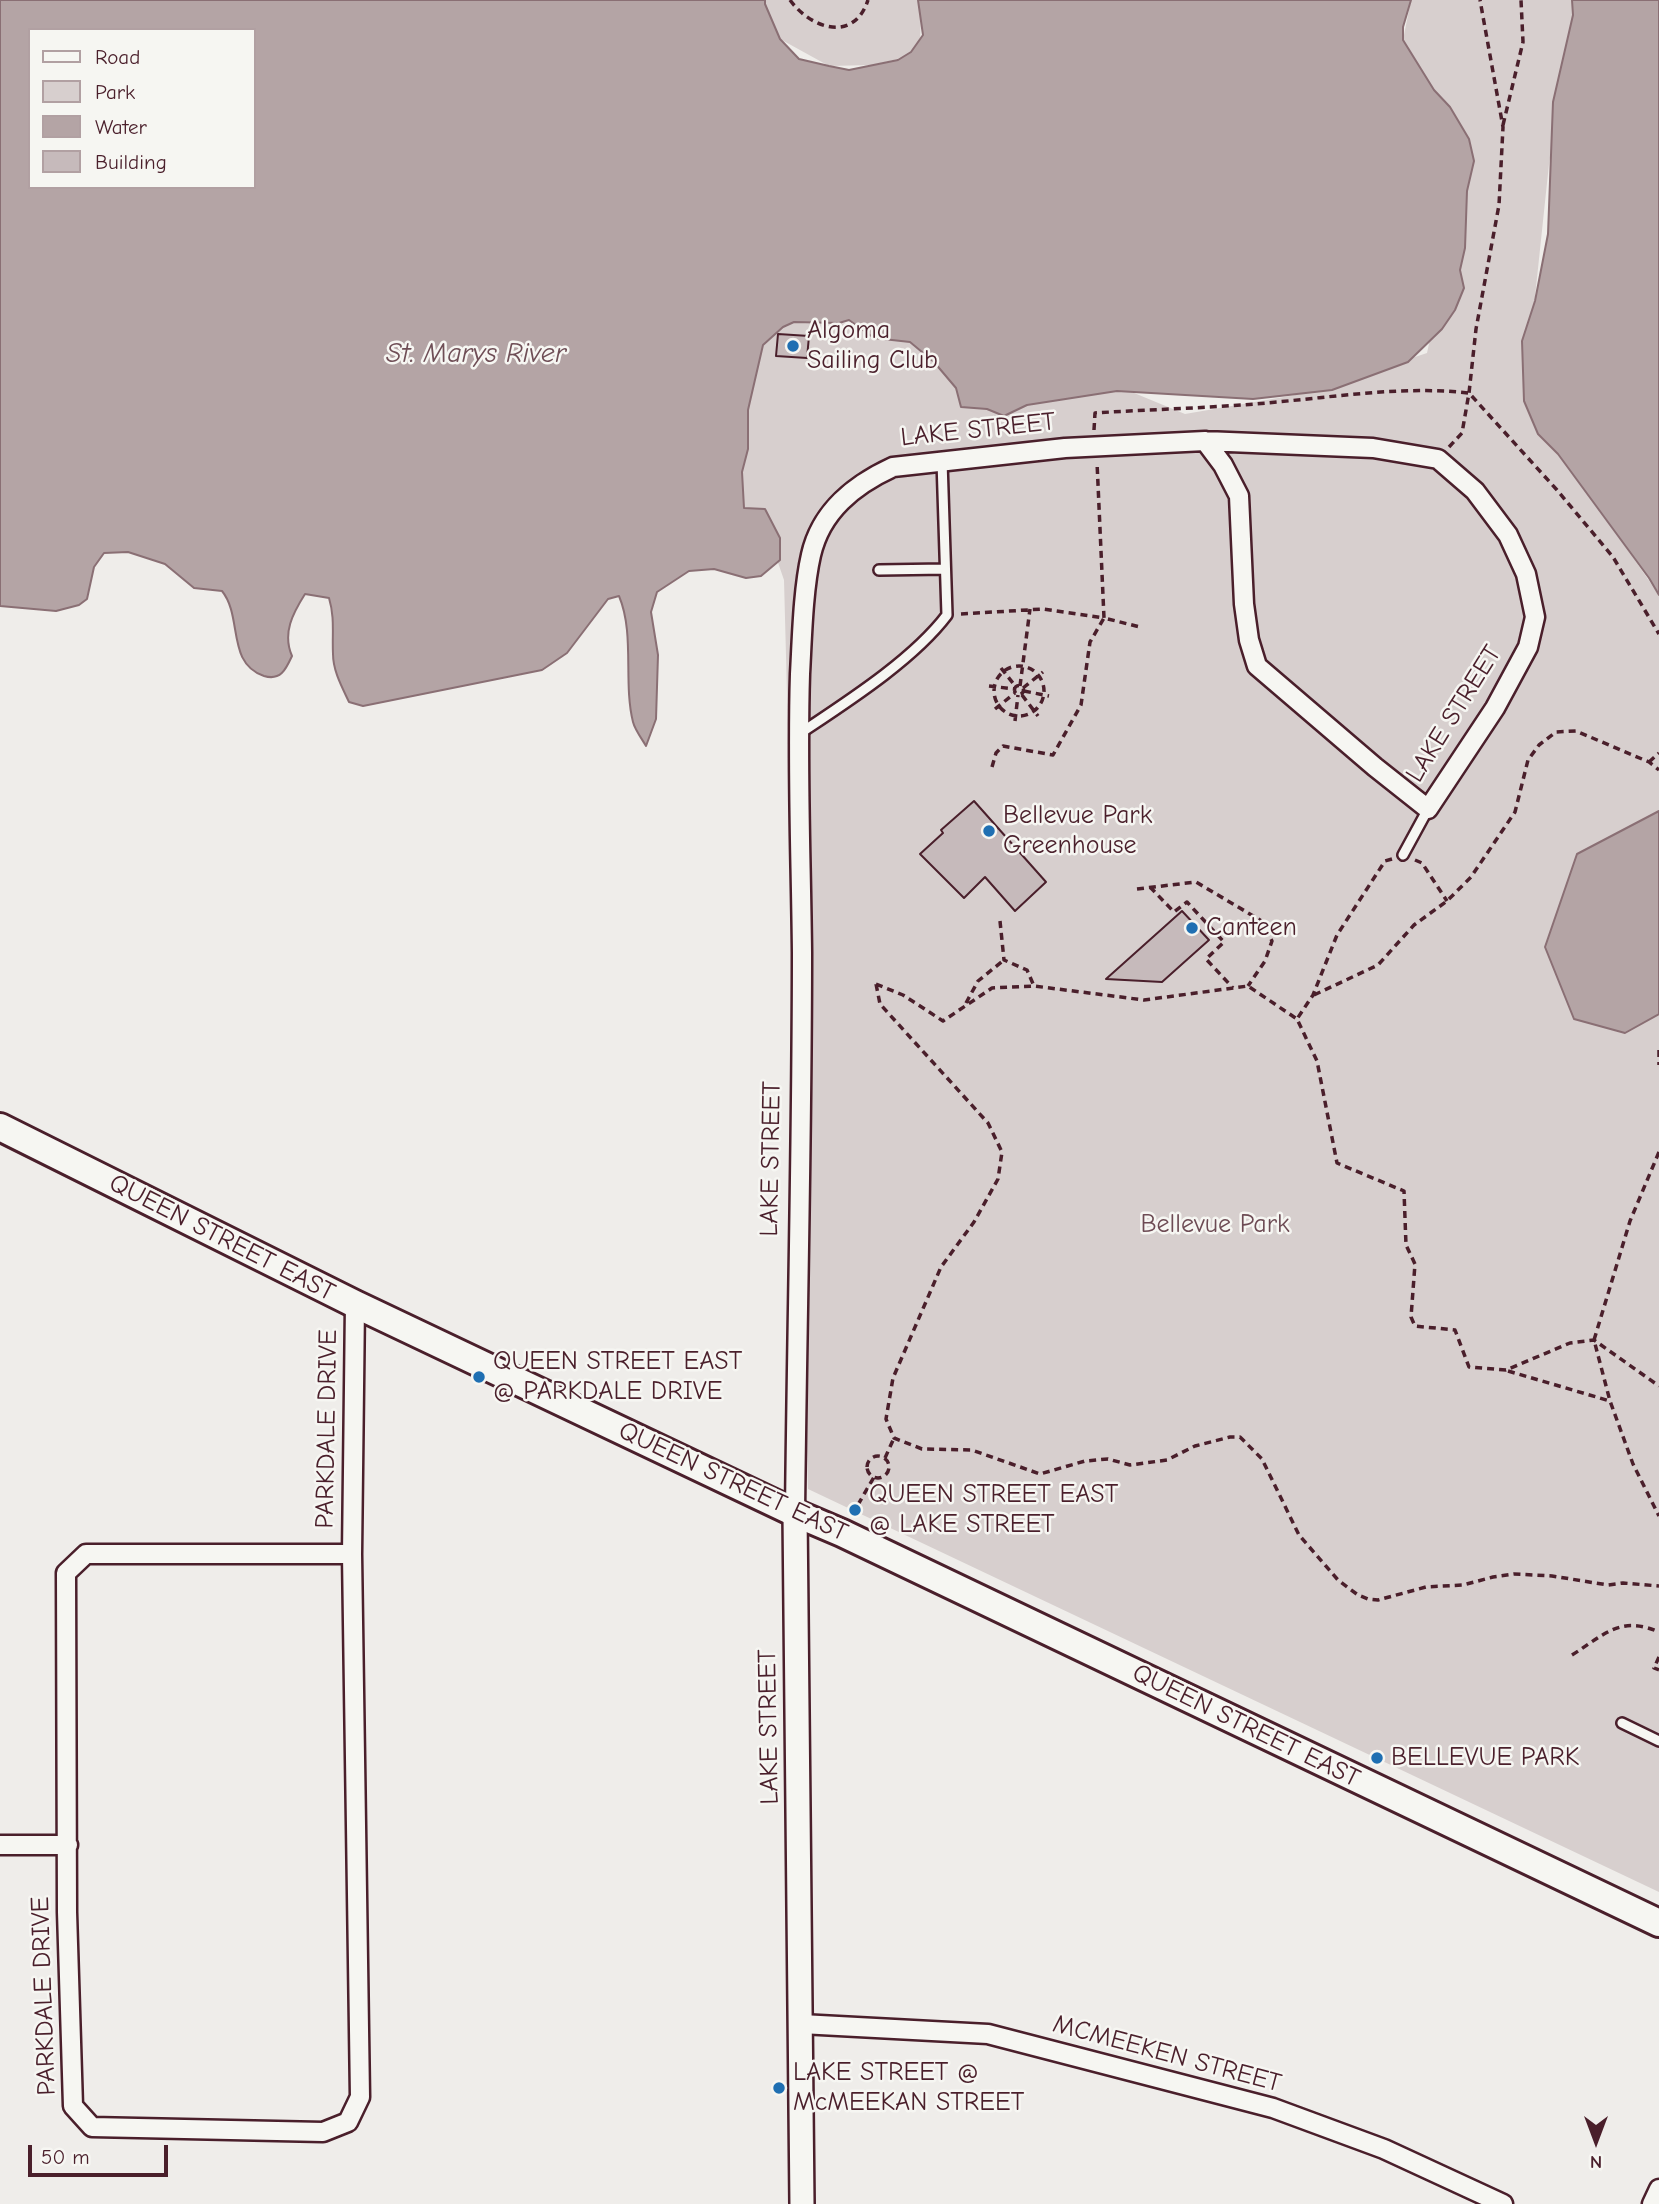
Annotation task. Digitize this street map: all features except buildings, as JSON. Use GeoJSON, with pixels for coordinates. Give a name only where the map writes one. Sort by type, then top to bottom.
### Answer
{"type":"FeatureCollection","features":[{"type":"Feature","properties":{"kind":"main road","name":"QUEEN STREET EAST"},"geometry":{"type":"LineString","coordinates":[[0,1127],[355,1304],[1659,1923]]}},
{"type":"Feature","properties":{"kind":"street","name":"LAKE STREET"},"geometry":{"type":"LineString","coordinates":[[802,2204],[795,1513],[802,953],[798,735],[802,636],[811,554],[825,521],[836,504],[869,478],[893,467],[1096,447],[1205,442],[1373,448],[1438,459],[1475,491],[1508,535],[1526,574],[1535,617],[1528,647],[1495,708],[1428,808],[1257,666],[1249,640],[1244,604],[1239,496],[1223,465],[1205,442]]}},
{"type":"Feature","properties":{"kind":"street","name":"PARKDALE DRIVE"},"geometry":{"type":"LineString","coordinates":[[352,1554],[86,1554],[66,1573],[67,1912],[73,2106],[92,2127],[323,2132],[348,2122],[360,2097],[352,1554],[355,1304]]}},
{"type":"Feature","properties":{"kind":"street"},"geometry":{"type":"LineString","coordinates":[[0,1845],[68,1844]]}},
{"type":"Feature","properties":{"kind":"street","name":"MCMEEKEN STREET"},"geometry":{"type":"LineString","coordinates":[[801,2024],[988,2034],[1273,2108],[1384,2149],[1503,2204]]}},
{"type":"Feature","properties":{"kind":"street"},"geometry":{"type":"LineString","coordinates":[[1652,2204],[1659,2189]]}},
{"type":"Feature","properties":{"kind":"lane"},"geometry":{"type":"LineString","coordinates":[[798,735],[853,698],[932,635],[947,615],[942,461]]}},
{"type":"Feature","properties":{"kind":"lane"},"geometry":{"type":"LineString","coordinates":[[879,570],[945,569]]}},
{"type":"Feature","properties":{"kind":"lane"},"geometry":{"type":"LineString","coordinates":[[1403,855],[1428,808]]}},
{"type":"Feature","properties":{"kind":"lane"},"geometry":{"type":"LineString","coordinates":[[1622,1723],[1659,1741]]}},
{"type":"Feature","properties":{"kind":"path"},"geometry":{"type":"LineString","coordinates":[[790,0],[803,16],[830,27],[846,27],[863,15],[869,0]]}},
{"type":"Feature","properties":{"kind":"path"},"geometry":{"type":"LineString","coordinates":[[1480,0],[1503,127]]}},
{"type":"Feature","properties":{"kind":"path"},"geometry":{"type":"LineString","coordinates":[[1438,459],[1462,433],[1476,329],[1499,205],[1503,127],[1523,42],[1521,0]]}},
{"type":"Feature","properties":{"kind":"path"},"geometry":{"type":"LineString","coordinates":[[992,767],[996,753],[1003,746],[1053,755],[1081,705],[1090,642],[1104,618],[1096,447]]}},
{"type":"Feature","properties":{"kind":"path"},"geometry":{"type":"LineString","coordinates":[[1015,718],[1030,609]]}},
{"type":"Feature","properties":{"kind":"path"},"geometry":{"type":"LineString","coordinates":[[947,615],[1030,609],[1071,612],[1140,627]]}},
{"type":"Feature","properties":{"kind":"path"},"geometry":{"type":"LineString","coordinates":[[1022,666],[1030,668],[1039,676],[1047,695],[1036,713],[1015,718],[997,707],[992,686],[1002,670],[1022,666]]}},
{"type":"Feature","properties":{"kind":"path"},"geometry":{"type":"LineString","coordinates":[[1002,670],[1036,713]]}},
{"type":"Feature","properties":{"kind":"path"},"geometry":{"type":"LineString","coordinates":[[997,707],[1043,672]]}},
{"type":"Feature","properties":{"kind":"path"},"geometry":{"type":"LineString","coordinates":[[992,686],[1047,695]]}},
{"type":"Feature","properties":{"kind":"path"},"geometry":{"type":"LineString","coordinates":[[1313,995],[1378,965],[1414,925],[1447,901],[1471,877],[1516,812],[1528,760],[1539,745],[1556,732],[1576,731],[1649,762],[1659,769]]}},
{"type":"Feature","properties":{"kind":"path"},"geometry":{"type":"LineString","coordinates":[[1649,762],[1659,753]]}},
{"type":"Feature","properties":{"kind":"path"},"geometry":{"type":"LineString","coordinates":[[1297,1019],[1313,995],[1337,935],[1385,861],[1403,855],[1422,863],[1447,901]]}},
{"type":"Feature","properties":{"kind":"path"},"geometry":{"type":"LineString","coordinates":[[1137,889],[1196,882],[1260,920],[1272,941],[1265,961],[1248,986]]}},
{"type":"Feature","properties":{"kind":"path"},"geometry":{"type":"LineString","coordinates":[[1150,887],[1174,912],[1187,902],[1224,942],[1206,959],[1233,988]]}},
{"type":"Feature","properties":{"kind":"path"},"geometry":{"type":"LineString","coordinates":[[1000,921],[1004,960]]}},
{"type":"Feature","properties":{"kind":"path"},"geometry":{"type":"LineString","coordinates":[[1004,960],[1027,970],[1034,986]]}},
{"type":"Feature","properties":{"kind":"path"},"geometry":{"type":"LineString","coordinates":[[965,1005],[978,981],[1004,960]]}},
{"type":"Feature","properties":{"kind":"path"},"geometry":{"type":"LineString","coordinates":[[1610,1401],[1506,1370],[1469,1367],[1455,1330],[1415,1326],[1411,1317],[1415,1264],[1406,1245],[1404,1191],[1337,1163],[1317,1061],[1297,1019],[1248,986],[1144,1000],[1034,986],[992,988],[943,1021],[903,995],[876,984],[880,1004],[988,1123],[1002,1152],[998,1179],[974,1222],[941,1267],[892,1378],[886,1419],[894,1438],[922,1449],[972,1450],[1040,1474],[1085,1461],[1108,1459],[1130,1465],[1167,1460],[1195,1446],[1240,1437],[1262,1459],[1299,1535],[1338,1580],[1358,1595],[1378,1601],[1426,1587],[1462,1586],[1514,1574],[1552,1576],[1608,1585],[1623,1583],[1659,1586]]}},
{"type":"Feature","properties":{"kind":"path"},"geometry":{"type":"LineString","coordinates":[[1659,1050],[1659,1065]]}},
{"type":"Feature","properties":{"kind":"path"},"geometry":{"type":"LineString","coordinates":[[1659,1152],[1630,1221],[1594,1340],[1610,1401],[1633,1464],[1659,1516]]}},
{"type":"Feature","properties":{"kind":"path"},"geometry":{"type":"LineString","coordinates":[[1506,1370],[1570,1343],[1594,1340],[1659,1386]]}},
{"type":"Feature","properties":{"kind":"path"},"geometry":{"type":"LineString","coordinates":[[885,1458],[894,1438]]}},
{"type":"Feature","properties":{"kind":"path"},"geometry":{"type":"LineString","coordinates":[[874,1477],[869,1472],[869,1461],[874,1457],[885,1458]]}},
{"type":"Feature","properties":{"kind":"path"},"geometry":{"type":"LineString","coordinates":[[874,1477],[884,1476],[889,1471],[885,1458]]}},
{"type":"Feature","properties":{"kind":"path"},"geometry":{"type":"LineString","coordinates":[[842,1533],[874,1477]]}},
{"type":"Feature","properties":{"kind":"path"},"geometry":{"type":"LineString","coordinates":[[1572,1655],[1629,1623],[1659,1632]]}},
{"type":"Feature","properties":{"kind":"path"},"geometry":{"type":"LineString","coordinates":[[1659,1657],[1654,1668],[1659,1670]]}},
{"type":"Feature","properties":{"kind":"green space"},"geometry":{"type":"Polygon","coordinates":[[[765,0],[921,0],[920,54],[872,65],[829,66],[780,39],[765,0]]]}},
{"type":"Feature","properties":{"kind":"green space","name":"Bellevue Park"},"geometry":{"type":"Polygon","coordinates":[[[1411,0],[1572,0],[1573,15],[1549,164],[1524,401],[1659,595],[1659,811],[1577,854],[1625,1033],[1659,1014],[1659,1892],[808,1489],[784,580],[775,554],[709,547],[742,346],[794,322],[871,324],[1071,367],[1185,414],[1307,393],[1427,353],[1471,151],[1403,40],[1411,0]]]}},
{"type":"Feature","properties":{"kind":"water","name":"St. Marys River"},"geometry":{"type":"Polygon","coordinates":[[[0,0],[765,0],[780,39],[799,59],[849,70],[898,60],[911,52],[923,35],[918,0],[1411,0],[1403,27],[1403,40],[1469,139],[1474,161],[1467,191],[1465,248],[1460,270],[1464,288],[1455,310],[1442,329],[1408,362],[1332,390],[1253,399],[1117,391],[1027,405],[1004,416],[987,409],[961,407],[956,388],[934,362],[910,342],[874,338],[849,320],[839,323],[794,322],[783,327],[763,345],[748,410],[748,449],[742,472],[744,508],[765,509],[780,538],[780,560],[761,576],[746,578],[714,569],[689,571],[657,592],[651,612],[658,655],[656,719],[646,746],[634,725],[630,707],[627,626],[619,596],[608,599],[567,653],[542,670],[363,706],[349,702],[336,673],[329,598],[305,594],[293,616],[289,631],[292,656],[282,673],[275,677],[264,676],[252,670],[244,661],[232,613],[222,591],[194,588],[165,564],[128,552],[104,553],[94,567],[87,599],[79,605],[56,611],[0,606],[0,0]]]}},
{"type":"Feature","properties":{"kind":"water"},"geometry":{"type":"Polygon","coordinates":[[[1572,0],[1659,0],[1659,595],[1558,454],[1538,434],[1524,401],[1522,341],[1535,301],[1548,234],[1553,102],[1573,15],[1572,0]]]}},
{"type":"Feature","properties":{"kind":"water"},"geometry":{"type":"Polygon","coordinates":[[[1659,811],[1659,1014],[1625,1033],[1574,1019],[1545,947],[1577,854],[1659,811]]]}},
{"type":"Feature","properties":{"kind":"place","name":"Algoma Sailing Club"},"geometry":{"type":"Point","coordinates":[793,346]}},
{"type":"Feature","properties":{"kind":"place","name":"Bellevue Park Greenhouse"},"geometry":{"type":"Point","coordinates":[989,831]}},
{"type":"Feature","properties":{"kind":"place","name":"Canteen"},"geometry":{"type":"Point","coordinates":[1192,928]}},
{"type":"Feature","properties":{"kind":"place","name":"QUEEN STREET EAST @ PARKDALE DRIVE"},"geometry":{"type":"Point","coordinates":[479,1377]}},
{"type":"Feature","properties":{"kind":"place","name":"QUEEN STREET EAST @ LAKE STREET"},"geometry":{"type":"Point","coordinates":[855,1510]}},
{"type":"Feature","properties":{"kind":"place","name":"BELLEVUE PARK"},"geometry":{"type":"Point","coordinates":[1377,1758]}},
{"type":"Feature","properties":{"kind":"place","name":"LAKE STREET @ McMEEKAN STREET"},"geometry":{"type":"Point","coordinates":[779,2088]}}]}
